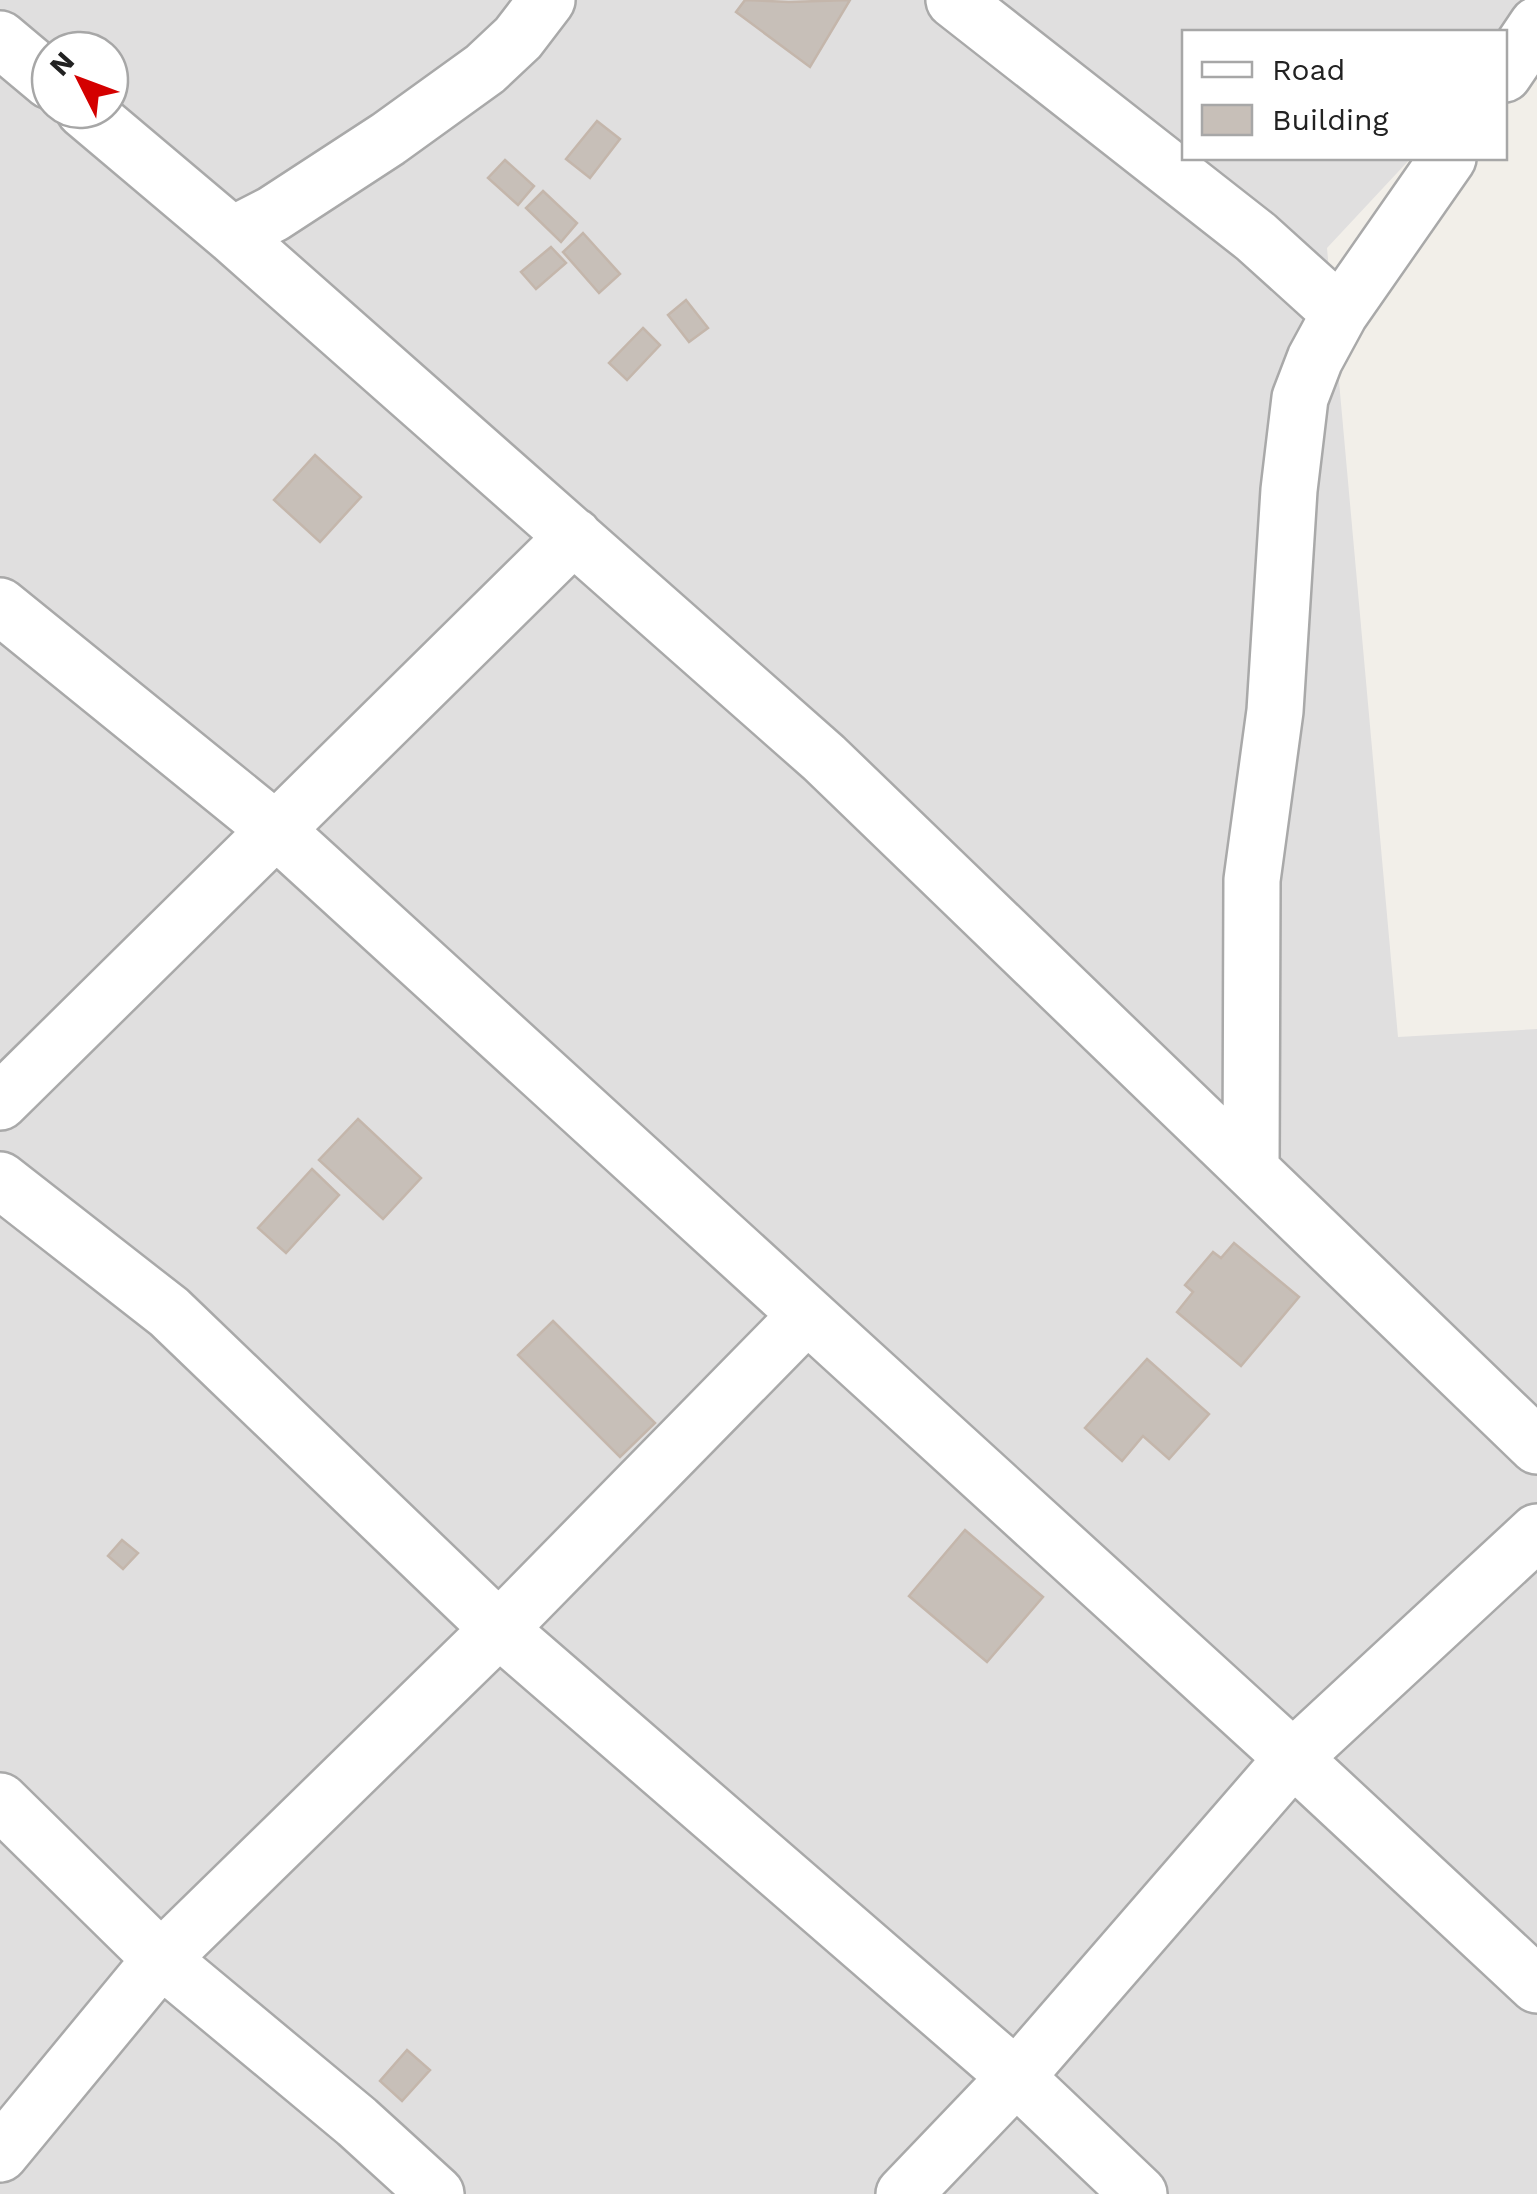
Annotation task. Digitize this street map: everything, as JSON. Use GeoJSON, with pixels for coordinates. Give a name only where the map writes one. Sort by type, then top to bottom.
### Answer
{"type":"FeatureCollection","features":[{"type":"Feature","properties":{"kind":"street"},"geometry":{"type":"LineString","coordinates":[[232,235],[273,214],[485,69],[518,38],[547,0]]}},
{"type":"Feature","properties":{"kind":"street"},"geometry":{"type":"LineString","coordinates":[[954,0],[1256,237],[1340,313]]}},
{"type":"Feature","properties":{"kind":"street"},"geometry":{"type":"LineString","coordinates":[[1507,70],[1537,25]]}},
{"type":"Feature","properties":{"kind":"street"},"geometry":{"type":"LineString","coordinates":[[0,39],[30,65]]}},
{"type":"Feature","properties":{"kind":"street"},"geometry":{"type":"LineString","coordinates":[[108,130],[232,235],[824,758],[1537,1446]]}},
{"type":"Feature","properties":{"kind":"street"},"geometry":{"type":"LineString","coordinates":[[1250,1170],[1252,880],[1275,711],[1289,490],[1300,398],[1315,359],[1340,313],[1447,160]]}},
{"type":"Feature","properties":{"kind":"street"},"geometry":{"type":"LineString","coordinates":[[0,1102],[574,536]]}},
{"type":"Feature","properties":{"kind":"street"},"geometry":{"type":"LineString","coordinates":[[0,606],[276,830],[1537,1985]]}},
{"type":"Feature","properties":{"kind":"street"},"geometry":{"type":"LineString","coordinates":[[0,1180],[169,1312],[499,1629],[1016,2076],[1139,2194]]}},
{"type":"Feature","properties":{"kind":"street"},"geometry":{"type":"LineString","coordinates":[[0,2154],[161,1959],[499,1629],[807,1315]]}},
{"type":"Feature","properties":{"kind":"street"},"geometry":{"type":"LineString","coordinates":[[904,2194],[1016,2076],[1293,1758],[1537,1532]]}},
{"type":"Feature","properties":{"kind":"street"},"geometry":{"type":"LineString","coordinates":[[0,1801],[161,1959],[357,2122],[436,2194]]}},
{"type":"Feature","properties":{"kind":"shaded area"},"geometry":{"type":"Polygon","coordinates":[[[0,0],[1537,0],[1506,30],[1182,30],[1182,160],[1409,160],[1327,248],[1398,1037],[1537,1029],[1537,2194],[0,2194],[0,0]]]}},
{"type":"Feature","properties":{"kind":"building"},"geometry":{"type":"Polygon","coordinates":[[[745,0],[850,0],[810,67],[736,12],[745,0]]]}},
{"type":"Feature","properties":{"kind":"building"},"geometry":{"type":"Polygon","coordinates":[[[597,121],[620,139],[590,178],[566,159],[597,121]]]}},
{"type":"Feature","properties":{"kind":"building"},"geometry":{"type":"Polygon","coordinates":[[[505,160],[534,186],[518,205],[488,178],[505,160]]]}},
{"type":"Feature","properties":{"kind":"building"},"geometry":{"type":"Polygon","coordinates":[[[543,191],[577,223],[561,242],[526,208],[543,191]]]}},
{"type":"Feature","properties":{"kind":"building"},"geometry":{"type":"Polygon","coordinates":[[[583,233],[620,274],[599,293],[563,252],[583,233]]]}},
{"type":"Feature","properties":{"kind":"building"},"geometry":{"type":"Polygon","coordinates":[[[551,247],[566,263],[536,289],[521,272],[551,247]]]}},
{"type":"Feature","properties":{"kind":"building"},"geometry":{"type":"Polygon","coordinates":[[[686,300],[708,328],[689,342],[668,315],[686,300]]]}},
{"type":"Feature","properties":{"kind":"building"},"geometry":{"type":"Polygon","coordinates":[[[643,328],[660,345],[627,380],[609,363],[643,328]]]}},
{"type":"Feature","properties":{"kind":"building"},"geometry":{"type":"Polygon","coordinates":[[[315,455],[361,497],[320,542],[274,500],[315,455]]]}},
{"type":"Feature","properties":{"kind":"building"},"geometry":{"type":"Polygon","coordinates":[[[358,1119],[421,1178],[383,1219],[319,1160],[358,1119]]]}},
{"type":"Feature","properties":{"kind":"building"},"geometry":{"type":"Polygon","coordinates":[[[312,1169],[339,1195],[286,1253],[258,1228],[312,1169]]]}},
{"type":"Feature","properties":{"kind":"building"},"geometry":{"type":"Polygon","coordinates":[[[1234,1243],[1299,1297],[1241,1366],[1177,1312],[1193,1292],[1185,1285],[1213,1252],[1221,1258],[1234,1243]]]}},
{"type":"Feature","properties":{"kind":"building"},"geometry":{"type":"Polygon","coordinates":[[[553,1321],[655,1423],[620,1457],[518,1355],[553,1321]]]}},
{"type":"Feature","properties":{"kind":"building"},"geometry":{"type":"Polygon","coordinates":[[[1147,1359],[1209,1414],[1169,1459],[1143,1436],[1122,1461],[1085,1428],[1147,1359]]]}},
{"type":"Feature","properties":{"kind":"building"},"geometry":{"type":"Polygon","coordinates":[[[965,1530],[1043,1597],[987,1662],[909,1596],[965,1530]]]}},
{"type":"Feature","properties":{"kind":"building"},"geometry":{"type":"Polygon","coordinates":[[[122,1540],[138,1553],[123,1569],[108,1556],[122,1540]]]}},
{"type":"Feature","properties":{"kind":"building"},"geometry":{"type":"Polygon","coordinates":[[[407,2050],[430,2070],[402,2101],[380,2081],[407,2050]]]}}]}
